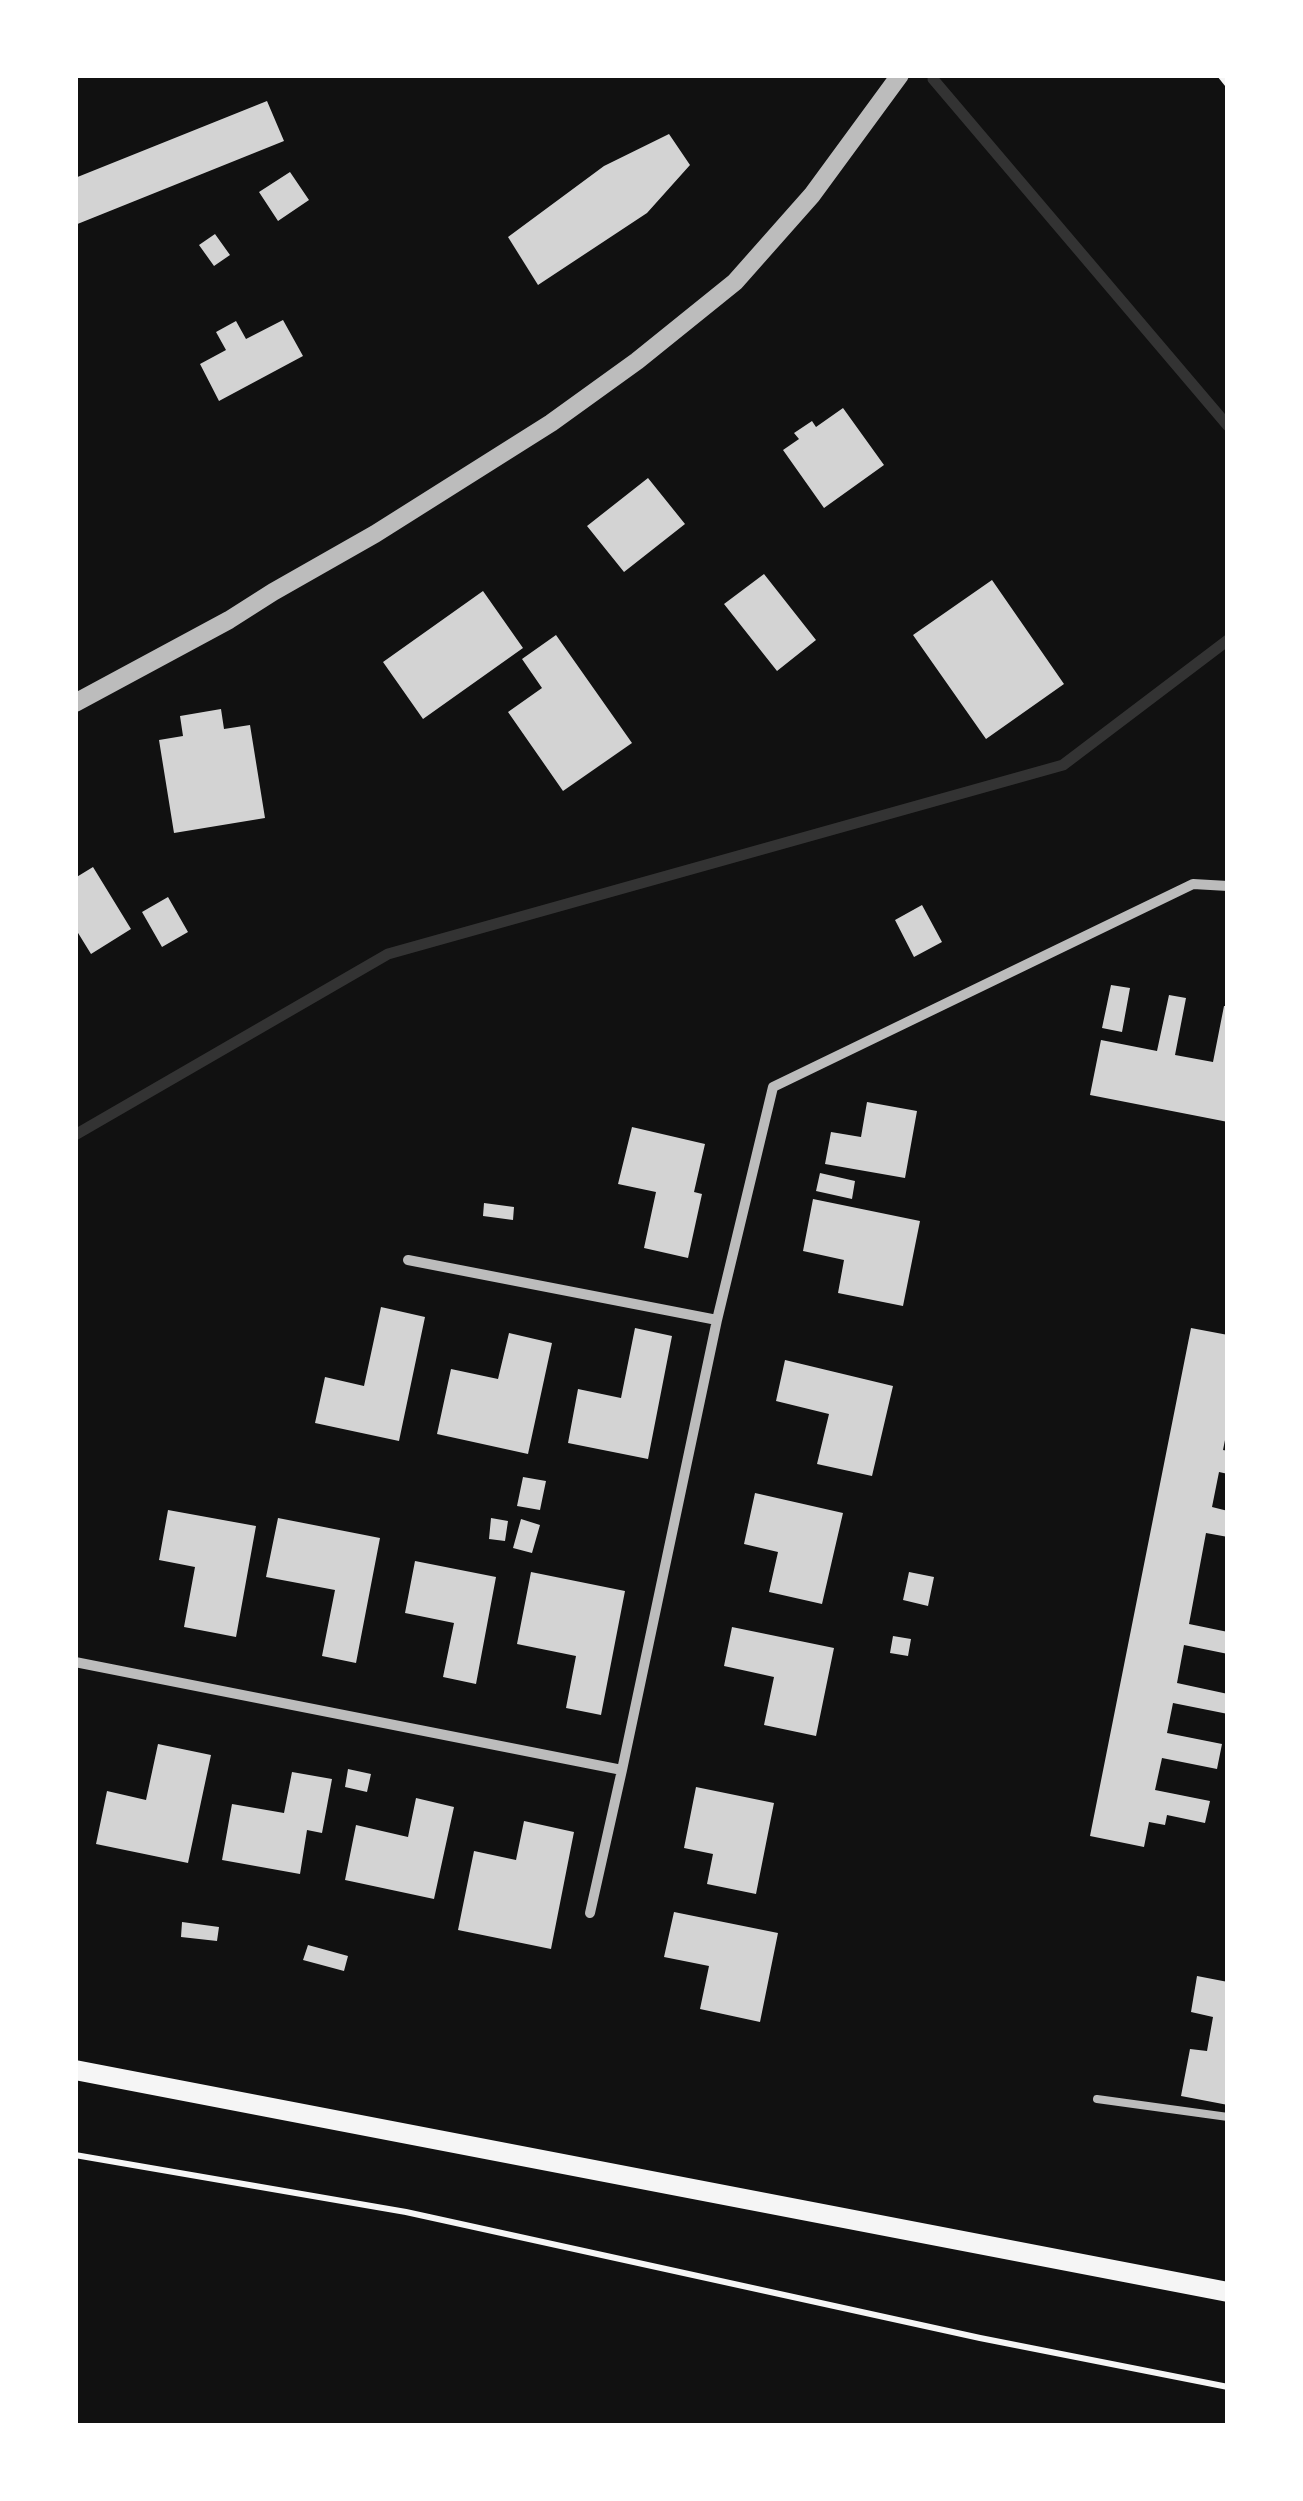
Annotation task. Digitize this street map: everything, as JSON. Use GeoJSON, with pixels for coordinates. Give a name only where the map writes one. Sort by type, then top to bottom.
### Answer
{"type":"FeatureCollection","features":[{"type":"Feature","properties":{"kind":"main road"},"geometry":{"type":"LineString","coordinates":[[75,2070],[1228,2292]]}},
{"type":"Feature","properties":{"kind":"street"},"geometry":{"type":"LineString","coordinates":[[75,703],[229,620],[375,534],[551,423],[637,361],[735,282],[812,196],[900,75]]}},
{"type":"Feature","properties":{"kind":"street"},"geometry":{"type":"LineString","coordinates":[[590,1913],[718,1320],[773,1088],[1193,884],[1228,886]]}},
{"type":"Feature","properties":{"kind":"street"},"geometry":{"type":"LineString","coordinates":[[408,1260],[718,1320]]}},
{"type":"Feature","properties":{"kind":"street"},"geometry":{"type":"LineString","coordinates":[[75,1662],[622,1770]]}},
{"type":"Feature","properties":{"kind":"lane"},"geometry":{"type":"LineString","coordinates":[[1097,2100],[1228,2117]]}},
{"type":"Feature","properties":{"kind":"path"},"geometry":{"type":"LineString","coordinates":[[1220,75],[1228,85]]}},
{"type":"Feature","properties":{"kind":"path"},"geometry":{"type":"LineString","coordinates":[[75,2155],[406,2212],[980,2338],[1228,2387]]}},
{"type":"Feature","properties":{"kind":"building"},"geometry":{"type":"Polygon","coordinates":[[[267,101],[284,141],[75,225],[75,178],[267,101]]]}},
{"type":"Feature","properties":{"kind":"building"},"geometry":{"type":"Polygon","coordinates":[[[669,134],[690,165],[647,213],[538,285],[508,237],[604,166],[669,134]]]}},
{"type":"Feature","properties":{"kind":"building"},"geometry":{"type":"Polygon","coordinates":[[[290,172],[309,200],[278,221],[259,192],[290,172]]]}},
{"type":"Feature","properties":{"kind":"building"},"geometry":{"type":"Polygon","coordinates":[[[215,234],[230,255],[214,266],[199,245],[215,234]]]}},
{"type":"Feature","properties":{"kind":"building"},"geometry":{"type":"Polygon","coordinates":[[[283,320],[303,356],[219,401],[200,364],[226,350],[216,332],[236,321],[246,339],[283,320]]]}},
{"type":"Feature","properties":{"kind":"building"},"geometry":{"type":"Polygon","coordinates":[[[843,408],[884,465],[824,508],[783,450],[799,439],[794,433],[812,421],[816,427],[843,408]]]}},
{"type":"Feature","properties":{"kind":"building"},"geometry":{"type":"Polygon","coordinates":[[[648,478],[685,524],[624,572],[587,526],[648,478]]]}},
{"type":"Feature","properties":{"kind":"building"},"geometry":{"type":"Polygon","coordinates":[[[764,574],[816,640],[777,671],[724,604],[764,574]]]}},
{"type":"Feature","properties":{"kind":"building"},"geometry":{"type":"Polygon","coordinates":[[[992,580],[1064,684],[986,739],[913,635],[992,580]]]}},
{"type":"Feature","properties":{"kind":"building"},"geometry":{"type":"Polygon","coordinates":[[[483,591],[523,648],[423,719],[383,662],[483,591]]]}},
{"type":"Feature","properties":{"kind":"building"},"geometry":{"type":"Polygon","coordinates":[[[556,635],[632,743],[563,791],[508,712],[542,688],[522,659],[556,635]]]}},
{"type":"Feature","properties":{"kind":"building"},"geometry":{"type":"Polygon","coordinates":[[[221,709],[224,729],[250,725],[265,818],[174,833],[159,740],[183,736],[180,716],[221,709]]]}},
{"type":"Feature","properties":{"kind":"building"},"geometry":{"type":"Polygon","coordinates":[[[93,867],[131,929],[91,954],[75,928],[75,878],[93,867]]]}},
{"type":"Feature","properties":{"kind":"building"},"geometry":{"type":"Polygon","coordinates":[[[168,897],[188,932],[162,947],[142,912],[168,897]]]}},
{"type":"Feature","properties":{"kind":"building"},"geometry":{"type":"Polygon","coordinates":[[[922,905],[942,942],[914,957],[895,920],[922,905]]]}},
{"type":"Feature","properties":{"kind":"building"},"geometry":{"type":"Polygon","coordinates":[[[1111,985],[1130,988],[1122,1032],[1102,1028],[1111,985]]]}},
{"type":"Feature","properties":{"kind":"building"},"geometry":{"type":"Polygon","coordinates":[[[1169,995],[1186,998],[1175,1055],[1213,1062],[1224,1006],[1228,1006],[1228,1122],[1090,1095],[1101,1040],[1157,1051],[1169,995]]]}},
{"type":"Feature","properties":{"kind":"building"},"geometry":{"type":"Polygon","coordinates":[[[867,1102],[917,1111],[905,1178],[825,1164],[831,1132],[861,1137],[867,1102]]]}},
{"type":"Feature","properties":{"kind":"building"},"geometry":{"type":"Polygon","coordinates":[[[632,1127],[705,1144],[694,1192],[702,1194],[688,1258],[644,1248],[656,1192],[618,1184],[632,1127]]]}},
{"type":"Feature","properties":{"kind":"building"},"geometry":{"type":"Polygon","coordinates":[[[820,1173],[855,1181],[852,1199],[816,1191],[820,1173]]]}},
{"type":"Feature","properties":{"kind":"building"},"geometry":{"type":"Polygon","coordinates":[[[813,1199],[920,1221],[903,1306],[838,1293],[844,1260],[803,1251],[813,1199]]]}},
{"type":"Feature","properties":{"kind":"building"},"geometry":{"type":"Polygon","coordinates":[[[484,1203],[514,1207],[513,1220],[483,1216],[484,1203]]]}},
{"type":"Feature","properties":{"kind":"building"},"geometry":{"type":"Polygon","coordinates":[[[381,1307],[425,1317],[399,1441],[315,1423],[325,1377],[364,1386],[381,1307]]]}},
{"type":"Feature","properties":{"kind":"building"},"geometry":{"type":"Polygon","coordinates":[[[635,1328],[672,1336],[648,1459],[568,1443],[578,1389],[621,1398],[635,1328]]]}},
{"type":"Feature","properties":{"kind":"building"},"geometry":{"type":"Polygon","coordinates":[[[1191,1328],[1228,1335],[1228,1425],[1223,1450],[1228,1451],[1228,1474],[1219,1472],[1212,1507],[1228,1511],[1228,1537],[1206,1533],[1189,1624],[1228,1632],[1228,1654],[1184,1645],[1177,1683],[1228,1694],[1228,1714],[1173,1703],[1167,1733],[1222,1744],[1217,1769],[1162,1758],[1155,1790],[1210,1801],[1205,1823],[1167,1815],[1165,1825],[1149,1822],[1144,1847],[1090,1836],[1191,1328]]]}},
{"type":"Feature","properties":{"kind":"building"},"geometry":{"type":"Polygon","coordinates":[[[509,1333],[552,1343],[528,1454],[437,1434],[451,1369],[498,1379],[509,1333]]]}},
{"type":"Feature","properties":{"kind":"building"},"geometry":{"type":"Polygon","coordinates":[[[785,1360],[893,1386],[872,1476],[817,1464],[829,1414],[776,1401],[785,1360]]]}},
{"type":"Feature","properties":{"kind":"building"},"geometry":{"type":"Polygon","coordinates":[[[523,1477],[546,1481],[540,1510],[517,1506],[523,1477]]]}},
{"type":"Feature","properties":{"kind":"building"},"geometry":{"type":"Polygon","coordinates":[[[755,1493],[843,1513],[822,1604],[769,1592],[778,1552],[744,1544],[755,1493]]]}},
{"type":"Feature","properties":{"kind":"building"},"geometry":{"type":"Polygon","coordinates":[[[168,1510],[256,1526],[236,1637],[184,1627],[195,1567],[159,1560],[168,1510]]]}},
{"type":"Feature","properties":{"kind":"building"},"geometry":{"type":"Polygon","coordinates":[[[278,1518],[380,1538],[356,1663],[322,1656],[335,1590],[266,1577],[278,1518]]]}},
{"type":"Feature","properties":{"kind":"building"},"geometry":{"type":"Polygon","coordinates":[[[491,1518],[508,1521],[505,1541],[489,1539],[491,1518]]]}},
{"type":"Feature","properties":{"kind":"building"},"geometry":{"type":"Polygon","coordinates":[[[521,1519],[540,1525],[532,1553],[513,1548],[521,1519]]]}},
{"type":"Feature","properties":{"kind":"building"},"geometry":{"type":"Polygon","coordinates":[[[415,1561],[496,1577],[476,1684],[443,1677],[454,1623],[405,1613],[415,1561]]]}},
{"type":"Feature","properties":{"kind":"building"},"geometry":{"type":"Polygon","coordinates":[[[531,1572],[625,1591],[601,1715],[566,1708],[576,1656],[517,1644],[531,1572]]]}},
{"type":"Feature","properties":{"kind":"building"},"geometry":{"type":"Polygon","coordinates":[[[909,1572],[934,1577],[928,1606],[903,1600],[909,1572]]]}},
{"type":"Feature","properties":{"kind":"building"},"geometry":{"type":"Polygon","coordinates":[[[732,1627],[834,1648],[816,1736],[764,1725],[774,1677],[724,1666],[732,1627]]]}},
{"type":"Feature","properties":{"kind":"building"},"geometry":{"type":"Polygon","coordinates":[[[893,1636],[911,1639],[908,1656],[890,1653],[893,1636]]]}},
{"type":"Feature","properties":{"kind":"building"},"geometry":{"type":"Polygon","coordinates":[[[158,1744],[211,1755],[188,1863],[96,1844],[107,1791],[146,1800],[158,1744]]]}},
{"type":"Feature","properties":{"kind":"building"},"geometry":{"type":"Polygon","coordinates":[[[348,1769],[371,1774],[367,1792],[345,1787],[348,1769]]]}},
{"type":"Feature","properties":{"kind":"building"},"geometry":{"type":"Polygon","coordinates":[[[292,1772],[332,1779],[322,1833],[307,1830],[300,1874],[222,1860],[232,1804],[284,1813],[292,1772]]]}},
{"type":"Feature","properties":{"kind":"building"},"geometry":{"type":"Polygon","coordinates":[[[696,1787],[774,1803],[756,1894],[707,1884],[713,1854],[684,1848],[696,1787]]]}},
{"type":"Feature","properties":{"kind":"building"},"geometry":{"type":"Polygon","coordinates":[[[416,1798],[454,1807],[434,1899],[345,1880],[356,1825],[408,1837],[416,1798]]]}},
{"type":"Feature","properties":{"kind":"building"},"geometry":{"type":"Polygon","coordinates":[[[524,1821],[574,1832],[551,1949],[458,1930],[474,1851],[516,1860],[524,1821]]]}},
{"type":"Feature","properties":{"kind":"building"},"geometry":{"type":"Polygon","coordinates":[[[674,1912],[778,1933],[760,2022],[700,2009],[709,1966],[664,1957],[674,1912]]]}},
{"type":"Feature","properties":{"kind":"building"},"geometry":{"type":"Polygon","coordinates":[[[182,1922],[219,1927],[217,1941],[181,1937],[182,1922]]]}},
{"type":"Feature","properties":{"kind":"building"},"geometry":{"type":"Polygon","coordinates":[[[308,1945],[348,1956],[344,1971],[303,1960],[308,1945]]]}},
{"type":"Feature","properties":{"kind":"building"},"geometry":{"type":"Polygon","coordinates":[[[1197,1976],[1228,1982],[1228,2105],[1181,2096],[1190,2049],[1207,2051],[1213,2017],[1191,2012],[1197,1976]]]}},
{"type":"Feature","properties":{"kind":"waterway"},"geometry":{"type":"LineString","coordinates":[[933,79],[1228,426]]}},
{"type":"Feature","properties":{"kind":"waterway"},"geometry":{"type":"LineString","coordinates":[[75,1135],[388,954],[1063,765],[1228,640]]}}]}
